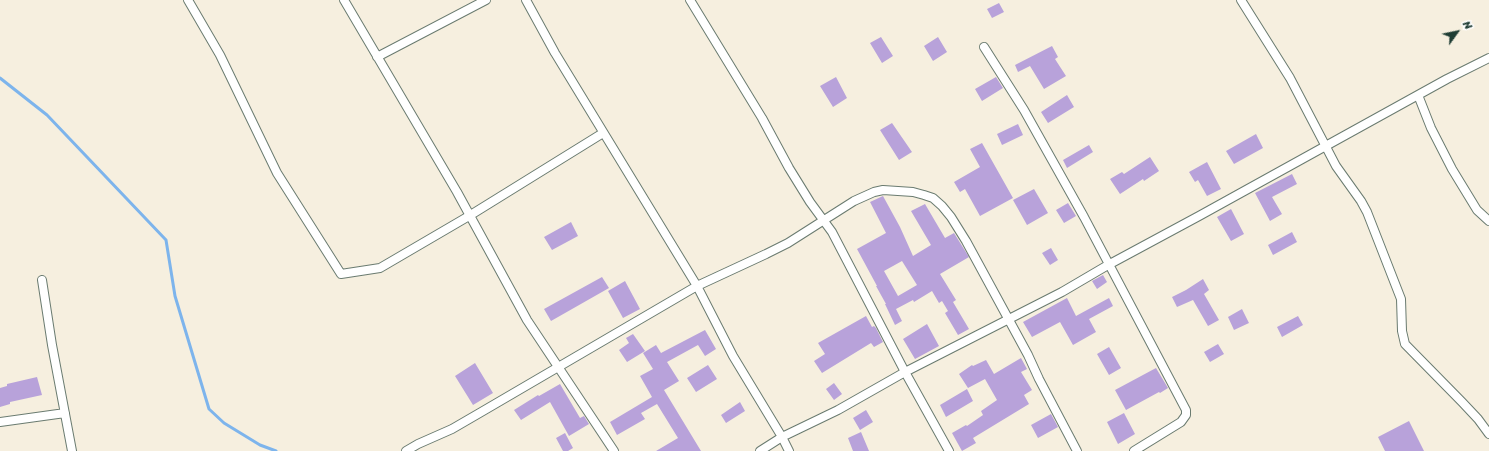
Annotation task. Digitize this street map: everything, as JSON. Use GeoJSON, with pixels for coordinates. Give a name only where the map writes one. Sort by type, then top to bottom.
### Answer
{"type":"FeatureCollection","features":[{"type":"Feature","properties":{"kind":"street"},"geometry":{"type":"LineString","coordinates":[[188,0],[220,55],[277,173],[342,274],[380,268],[469,216],[603,133]]}},
{"type":"Feature","properties":{"kind":"street"},"geometry":{"type":"LineString","coordinates":[[344,0],[457,192],[527,320],[614,451]]}},
{"type":"Feature","properties":{"kind":"street"},"geometry":{"type":"LineString","coordinates":[[377,57],[486,0]]}},
{"type":"Feature","properties":{"kind":"street"},"geometry":{"type":"LineString","coordinates":[[526,0],[555,53],[697,286],[733,356],[789,451]]}},
{"type":"Feature","properties":{"kind":"street"},"geometry":{"type":"LineString","coordinates":[[690,0],[762,118],[789,168],[832,232],[905,372],[949,451]]}},
{"type":"Feature","properties":{"kind":"street"},"geometry":{"type":"LineString","coordinates":[[1242,0],[1290,78],[1336,166],[1367,212],[1401,299],[1402,331],[1405,344],[1426,363],[1468,408],[1489,434]]}},
{"type":"Feature","properties":{"kind":"street"},"geometry":{"type":"LineString","coordinates":[[984,47],[1024,110],[1084,217],[1108,265],[1186,410],[1185,419],[1178,425],[1134,451]]}},
{"type":"Feature","properties":{"kind":"street"},"geometry":{"type":"LineString","coordinates":[[760,451],[782,437],[838,410],[905,372],[1008,318],[1062,292],[1108,265],[1418,96],[1446,79],[1489,58]]}},
{"type":"Feature","properties":{"kind":"street"},"geometry":{"type":"LineString","coordinates":[[1418,96],[1431,128],[1452,169],[1477,210],[1489,221]]}},
{"type":"Feature","properties":{"kind":"street"},"geometry":{"type":"LineString","coordinates":[[406,451],[452,429],[697,286],[788,243],[854,201],[874,192],[883,190],[913,192],[933,198],[951,217],[966,241],[1028,355],[1077,451]]}},
{"type":"Feature","properties":{"kind":"street"},"geometry":{"type":"LineString","coordinates":[[42,280],[52,345],[72,451]]}},
{"type":"Feature","properties":{"kind":"street"},"geometry":{"type":"LineString","coordinates":[[0,422],[65,413]]}},
{"type":"Feature","properties":{"kind":"building"},"geometry":{"type":"Polygon","coordinates":[[[999,3],[1004,12],[992,18],[987,9],[999,3]]]}},
{"type":"Feature","properties":{"kind":"building"},"geometry":{"type":"Polygon","coordinates":[[[881,37],[893,56],[882,63],[870,43],[881,37]]]}},
{"type":"Feature","properties":{"kind":"building"},"geometry":{"type":"Polygon","coordinates":[[[938,37],[947,52],[933,61],[924,46],[938,37]]]}},
{"type":"Feature","properties":{"kind":"building"},"geometry":{"type":"Polygon","coordinates":[[[1052,46],[1058,57],[1055,59],[1066,76],[1044,89],[1030,66],[1018,72],[1015,65],[1052,46]]]}},
{"type":"Feature","properties":{"kind":"building"},"geometry":{"type":"Polygon","coordinates":[[[836,77],[847,98],[833,107],[820,86],[836,77]]]}},
{"type":"Feature","properties":{"kind":"building"},"geometry":{"type":"Polygon","coordinates":[[[996,77],[1003,88],[982,101],[975,89],[996,77]]]}},
{"type":"Feature","properties":{"kind":"building"},"geometry":{"type":"Polygon","coordinates":[[[1067,95],[1074,107],[1048,123],[1041,112],[1067,95]]]}},
{"type":"Feature","properties":{"kind":"building"},"geometry":{"type":"Polygon","coordinates":[[[892,123],[912,152],[899,160],[880,130],[892,123]]]}},
{"type":"Feature","properties":{"kind":"building"},"geometry":{"type":"Polygon","coordinates":[[[1018,124],[1023,135],[1002,145],[997,134],[1018,124]]]}},
{"type":"Feature","properties":{"kind":"building"},"geometry":{"type":"Polygon","coordinates":[[[1256,134],[1263,148],[1234,164],[1226,151],[1256,134]]]}},
{"type":"Feature","properties":{"kind":"building"},"geometry":{"type":"Polygon","coordinates":[[[982,143],[1013,198],[980,216],[965,189],[960,192],[954,182],[980,167],[970,149],[982,143]]]}},
{"type":"Feature","properties":{"kind":"building"},"geometry":{"type":"Polygon","coordinates":[[[1089,145],[1093,152],[1067,168],[1063,160],[1089,145]]]}},
{"type":"Feature","properties":{"kind":"building"},"geometry":{"type":"Polygon","coordinates":[[[1150,157],[1159,171],[1144,181],[1143,179],[1120,194],[1110,179],[1122,172],[1124,174],[1150,157]]]}},
{"type":"Feature","properties":{"kind":"building"},"geometry":{"type":"Polygon","coordinates":[[[1207,162],[1221,189],[1207,196],[1198,180],[1195,182],[1189,172],[1207,162]]]}},
{"type":"Feature","properties":{"kind":"building"},"geometry":{"type":"Polygon","coordinates":[[[1292,174],[1297,184],[1272,197],[1282,214],[1270,221],[1255,193],[1292,174]]]}},
{"type":"Feature","properties":{"kind":"building"},"geometry":{"type":"Polygon","coordinates":[[[1034,189],[1048,213],[1027,225],[1013,200],[1034,189]]]}},
{"type":"Feature","properties":{"kind":"building"},"geometry":{"type":"Polygon","coordinates":[[[883,196],[900,227],[913,256],[931,245],[911,211],[925,204],[945,238],[954,233],[969,257],[940,274],[956,300],[953,302],[969,329],[958,335],[945,313],[948,311],[942,301],[939,303],[932,291],[914,302],[913,300],[896,309],[902,321],[895,325],[877,286],[857,249],[886,233],[870,202],[883,196]],[[902,261],[884,271],[898,296],[917,285],[902,261]]]}},
{"type":"Feature","properties":{"kind":"building"},"geometry":{"type":"Polygon","coordinates":[[[1068,203],[1076,216],[1064,223],[1056,210],[1068,203]]]}},
{"type":"Feature","properties":{"kind":"building"},"geometry":{"type":"Polygon","coordinates":[[[1231,209],[1244,234],[1231,241],[1217,217],[1231,209]]]}},
{"type":"Feature","properties":{"kind":"building"},"geometry":{"type":"Polygon","coordinates":[[[571,222],[578,236],[552,250],[544,237],[571,222]]]}},
{"type":"Feature","properties":{"kind":"building"},"geometry":{"type":"Polygon","coordinates":[[[1292,232],[1297,242],[1273,255],[1268,245],[1292,232]]]}},
{"type":"Feature","properties":{"kind":"building"},"geometry":{"type":"Polygon","coordinates":[[[1051,248],[1058,260],[1050,265],[1042,253],[1051,248]]]}},
{"type":"Feature","properties":{"kind":"building"},"geometry":{"type":"Polygon","coordinates":[[[1103,275],[1107,282],[1097,289],[1092,281],[1103,275]]]}},
{"type":"Feature","properties":{"kind":"building"},"geometry":{"type":"Polygon","coordinates":[[[602,277],[609,288],[551,321],[544,309],[602,277]]]}},
{"type":"Feature","properties":{"kind":"building"},"geometry":{"type":"Polygon","coordinates":[[[1203,279],[1209,290],[1204,294],[1219,320],[1208,326],[1193,300],[1177,307],[1172,297],[1203,279]]]}},
{"type":"Feature","properties":{"kind":"building"},"geometry":{"type":"Polygon","coordinates":[[[625,281],[640,309],[623,318],[608,291],[625,281]]]}},
{"type":"Feature","properties":{"kind":"building"},"geometry":{"type":"Polygon","coordinates":[[[1067,298],[1076,316],[1109,298],[1113,306],[1089,319],[1096,332],[1073,345],[1060,322],[1032,337],[1023,322],[1067,298]]]}},
{"type":"Feature","properties":{"kind":"building"},"geometry":{"type":"Polygon","coordinates":[[[1242,309],[1249,323],[1234,330],[1228,317],[1242,309]]]}},
{"type":"Feature","properties":{"kind":"building"},"geometry":{"type":"Polygon","coordinates":[[[866,316],[872,327],[874,326],[876,328],[883,342],[874,347],[871,343],[822,373],[814,361],[825,354],[818,343],[866,316]]]}},
{"type":"Feature","properties":{"kind":"building"},"geometry":{"type":"Polygon","coordinates":[[[1298,316],[1303,325],[1282,337],[1277,327],[1298,316]]]}},
{"type":"Feature","properties":{"kind":"building"},"geometry":{"type":"Polygon","coordinates":[[[927,324],[939,346],[915,359],[903,339],[927,324]]]}},
{"type":"Feature","properties":{"kind":"building"},"geometry":{"type":"Polygon","coordinates":[[[705,330],[716,349],[705,356],[698,345],[667,362],[679,381],[664,390],[701,451],[656,451],[678,438],[657,404],[641,413],[645,419],[617,435],[610,422],[652,397],[640,376],[653,369],[643,353],[656,345],[661,353],[705,330]]]}},
{"type":"Feature","properties":{"kind":"building"},"geometry":{"type":"Polygon","coordinates":[[[633,334],[645,351],[627,362],[619,350],[629,343],[626,338],[633,334]]]}},
{"type":"Feature","properties":{"kind":"building"},"geometry":{"type":"Polygon","coordinates":[[[1218,344],[1224,354],[1210,362],[1204,352],[1218,344]]]}},
{"type":"Feature","properties":{"kind":"building"},"geometry":{"type":"Polygon","coordinates":[[[1109,347],[1121,368],[1109,375],[1097,354],[1109,347]]]}},
{"type":"Feature","properties":{"kind":"building"},"geometry":{"type":"Polygon","coordinates":[[[1021,358],[1027,369],[1021,372],[1032,390],[1024,395],[1029,404],[973,438],[976,443],[962,451],[952,433],[966,425],[967,426],[983,415],[981,411],[997,400],[985,379],[968,388],[959,374],[972,365],[973,366],[986,360],[994,374],[1021,358]]]}},
{"type":"Feature","properties":{"kind":"building"},"geometry":{"type":"Polygon","coordinates":[[[475,363],[493,393],[473,405],[455,376],[475,363]]]}},
{"type":"Feature","properties":{"kind":"building"},"geometry":{"type":"Polygon","coordinates":[[[708,365],[717,379],[696,392],[687,378],[708,365]]]}},
{"type":"Feature","properties":{"kind":"building"},"geometry":{"type":"Polygon","coordinates":[[[1156,368],[1168,388],[1126,410],[1115,390],[1156,368]]]}},
{"type":"Feature","properties":{"kind":"building"},"geometry":{"type":"Polygon","coordinates":[[[37,377],[42,395],[10,402],[10,404],[0,407],[0,388],[7,386],[7,384],[37,377]]]}},
{"type":"Feature","properties":{"kind":"building"},"geometry":{"type":"Polygon","coordinates":[[[834,383],[842,394],[834,400],[826,389],[834,383]]]}},
{"type":"Feature","properties":{"kind":"building"},"geometry":{"type":"Polygon","coordinates":[[[560,384],[580,418],[584,416],[589,424],[569,436],[550,402],[521,420],[514,410],[538,395],[539,396],[560,384]]]}},
{"type":"Feature","properties":{"kind":"building"},"geometry":{"type":"Polygon","coordinates":[[[967,389],[973,401],[946,417],[940,405],[967,389]]]}},
{"type":"Feature","properties":{"kind":"building"},"geometry":{"type":"Polygon","coordinates":[[[740,402],[745,411],[726,423],[721,415],[740,402]]]}},
{"type":"Feature","properties":{"kind":"building"},"geometry":{"type":"Polygon","coordinates":[[[866,410],[873,422],[860,430],[853,418],[866,410]]]}},
{"type":"Feature","properties":{"kind":"building"},"geometry":{"type":"Polygon","coordinates":[[[1124,413],[1135,434],[1118,444],[1107,422],[1124,413]]]}},
{"type":"Feature","properties":{"kind":"building"},"geometry":{"type":"Polygon","coordinates":[[[1051,414],[1058,427],[1038,438],[1031,425],[1051,414]]]}},
{"type":"Feature","properties":{"kind":"building"},"geometry":{"type":"Polygon","coordinates":[[[1409,421],[1424,451],[1385,451],[1378,437],[1409,421]]]}},
{"type":"Feature","properties":{"kind":"building"},"geometry":{"type":"Polygon","coordinates":[[[861,432],[869,451],[853,451],[848,438],[861,432]]]}},
{"type":"Feature","properties":{"kind":"building"},"geometry":{"type":"Polygon","coordinates":[[[565,433],[573,448],[568,451],[563,451],[556,438],[565,433]]]}},
{"type":"Feature","properties":{"kind":"waterway"},"geometry":{"type":"LineString","coordinates":[[0,78],[47,115],[166,240],[175,296],[209,409],[224,423],[260,445],[276,451]]}}]}
